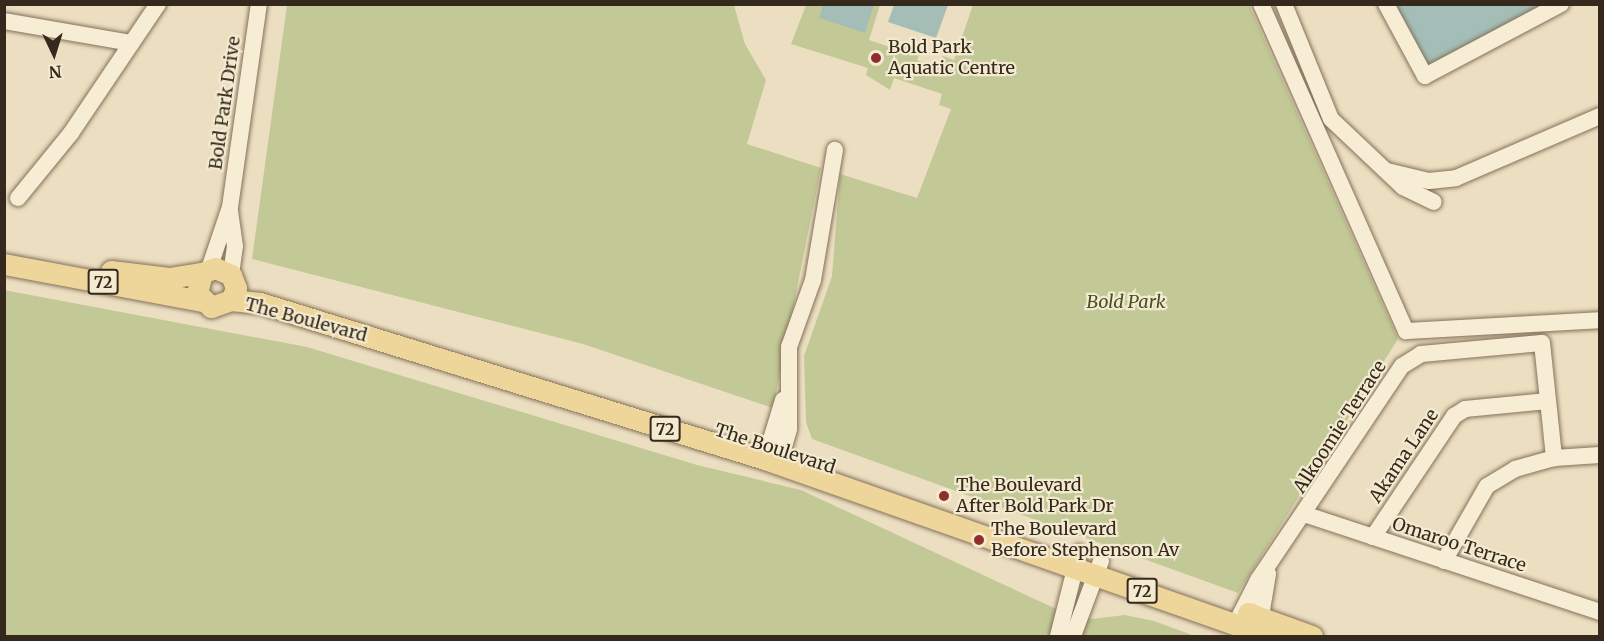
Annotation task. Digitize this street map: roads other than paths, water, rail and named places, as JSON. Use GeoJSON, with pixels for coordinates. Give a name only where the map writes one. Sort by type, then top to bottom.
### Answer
{"type":"FeatureCollection","features":[{"type":"Feature","properties":{"kind":"main road","name":"The Boulevard"},"geometry":{"type":"LineString","coordinates":[[4,252],[116,272],[169,278],[205,271],[232,277],[290,303],[774,455],[1098,567],[1239,618],[1263,629],[1312,636]]}},
{"type":"Feature","properties":{"kind":"main road","name":"The Boulevard"},"geometry":{"type":"LineString","coordinates":[[4,264],[201,301],[219,308],[231,300],[260,303],[774,455]]}},
{"type":"Feature","properties":{"kind":"main road"},"geometry":{"type":"LineString","coordinates":[[201,301],[196,288],[205,271]]}},
{"type":"Feature","properties":{"kind":"main road","name":"The Boulevard"},"geometry":{"type":"LineString","coordinates":[[231,300],[232,277]]}},
{"type":"Feature","properties":{"kind":"street"},"geometry":{"type":"LineString","coordinates":[[18,198],[71,133],[158,4]]}},
{"type":"Feature","properties":{"kind":"street","name":"Bold Park Drive"},"geometry":{"type":"LineString","coordinates":[[205,271],[230,207],[259,4]]}},
{"type":"Feature","properties":{"kind":"street"},"geometry":{"type":"LineString","coordinates":[[1261,4],[1406,331],[1599,320]]}},
{"type":"Feature","properties":{"kind":"street"},"geometry":{"type":"LineString","coordinates":[[1284,4],[1331,118],[1403,187],[1434,202]]}},
{"type":"Feature","properties":{"kind":"street"},"geometry":{"type":"LineString","coordinates":[[1386,4],[1425,76],[1561,4]]}},
{"type":"Feature","properties":{"kind":"street"},"geometry":{"type":"LineString","coordinates":[[4,21],[131,43]]}},
{"type":"Feature","properties":{"kind":"street"},"geometry":{"type":"LineString","coordinates":[[1386,170],[1429,180],[1456,177],[1599,116]]}},
{"type":"Feature","properties":{"kind":"street"},"geometry":{"type":"LineString","coordinates":[[774,455],[786,389],[789,347],[813,280],[835,150]]}},
{"type":"Feature","properties":{"kind":"street","name":"Bold Park Drive"},"geometry":{"type":"LineString","coordinates":[[230,207],[235,246],[232,277]]}},
{"type":"Feature","properties":{"kind":"street","name":"Alkoomie Terrace"},"geometry":{"type":"LineString","coordinates":[[1239,618],[1402,366],[1421,354],[1542,343],[1548,401]]}},
{"type":"Feature","properties":{"kind":"street"},"geometry":{"type":"LineString","coordinates":[[1548,401],[1554,458]]}},
{"type":"Feature","properties":{"kind":"street","name":"Akama Lane"},"geometry":{"type":"LineString","coordinates":[[1373,537],[1454,416],[1465,409],[1548,401]]}},
{"type":"Feature","properties":{"kind":"street"},"geometry":{"type":"LineString","coordinates":[[1444,561],[1487,486],[1515,469],[1554,458],[1599,455]]}},
{"type":"Feature","properties":{"kind":"street","name":"Omaroo Terrace"},"geometry":{"type":"LineString","coordinates":[[1307,515],[1599,612]]}},
{"type":"Feature","properties":{"kind":"street"},"geometry":{"type":"LineString","coordinates":[[1058,636],[1076,560]]}},
{"type":"Feature","properties":{"kind":"street"},"geometry":{"type":"LineString","coordinates":[[1073,636],[1098,567]]}},
{"type":"Feature","properties":{"kind":"street","name":"Alkoomie Terrace"},"geometry":{"type":"LineString","coordinates":[[1263,629],[1270,567]]}},
{"type":"Feature","properties":{"kind":"water"},"geometry":{"type":"Polygon","coordinates":[[[823,4],[874,5],[865,33],[819,18],[823,4]]]}},
{"type":"Feature","properties":{"kind":"water"},"geometry":{"type":"Polygon","coordinates":[[[894,5],[948,5],[936,38],[888,22],[894,5]]]}},
{"type":"Feature","properties":{"kind":"water"},"geometry":{"type":"Polygon","coordinates":[[[1392,5],[1550,5],[1427,69],[1392,5]]]}},
{"type":"Feature","properties":{"kind":"place","name":"Bold Park Aquatic Centre"},"geometry":{"type":"Point","coordinates":[876,58]}},
{"type":"Feature","properties":{"kind":"place","name":"The Boulevard After Bold Park Dr"},"geometry":{"type":"Point","coordinates":[944,496]}},
{"type":"Feature","properties":{"kind":"place","name":"The Boulevard Before Stephenson Av"},"geometry":{"type":"Point","coordinates":[979,540]}},
{"type":"Feature","properties":{"kind":"park label","name":"Bold Park"},"geometry":{"type":"Point","coordinates":[1126,302]}}]}
